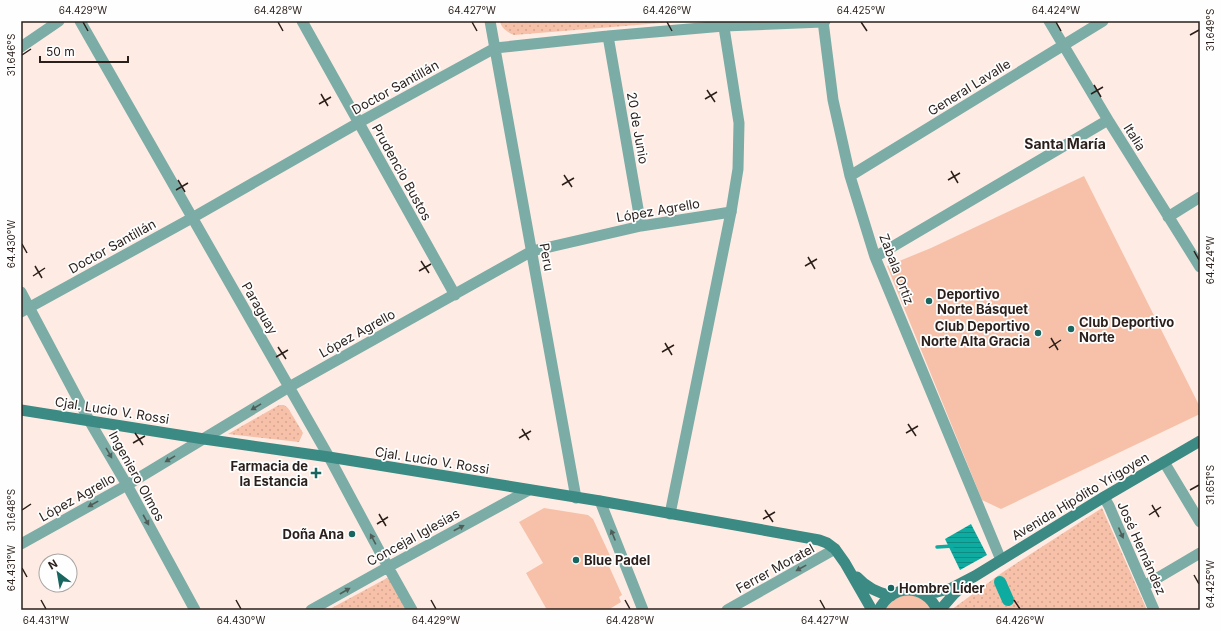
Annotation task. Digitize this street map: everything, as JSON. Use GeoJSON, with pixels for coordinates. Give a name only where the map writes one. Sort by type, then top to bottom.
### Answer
{"type":"FeatureCollection","features":[{"type":"Feature","properties":{"kind":"main road","name":"Cjal. Lucio V. Rossi"},"geometry":{"type":"LineString","coordinates":[[21,410],[90,422],[329,456],[600,502],[819,540],[836,549]]}},
{"type":"Feature","properties":{"kind":"main road","name":"Avenida Hipólito Yrigoyen"},"geometry":{"type":"LineString","coordinates":[[923,594],[952,588],[975,576],[1104,497],[1200,441]]}},
{"type":"Feature","properties":{"kind":"main road"},"geometry":{"type":"LineString","coordinates":[[836,549],[872,610]]}},
{"type":"Feature","properties":{"kind":"main road"},"geometry":{"type":"LineString","coordinates":[[845,563],[863,584],[878,592],[891,596]]}},
{"type":"Feature","properties":{"kind":"main road","name":"Avenida Hipólito Yrigoyen"},"geometry":{"type":"LineString","coordinates":[[938,610],[975,576]]}},
{"type":"Feature","properties":{"kind":"main road"},"geometry":{"type":"LineString","coordinates":[[879,610],[884,602],[891,596],[899,591],[909,590],[923,594],[938,610]]}},
{"type":"Feature","properties":{"kind":"street"},"geometry":{"type":"LineString","coordinates":[[21,47],[59,21]]}},
{"type":"Feature","properties":{"kind":"street","name":"Paraguay"},"geometry":{"type":"LineString","coordinates":[[80,21],[329,456],[412,610]]}},
{"type":"Feature","properties":{"kind":"street","name":"Prudencio Bustos"},"geometry":{"type":"LineString","coordinates":[[302,21],[455,295]]}},
{"type":"Feature","properties":{"kind":"street","name":"Peru"},"geometry":{"type":"LineString","coordinates":[[490,21],[576,498]]}},
{"type":"Feature","properties":{"kind":"street","name":"Doctor Santillán"},"geometry":{"type":"LineString","coordinates":[[25,309],[192,218],[358,123],[495,48],[724,23],[824,21]]}},
{"type":"Feature","properties":{"kind":"street","name":"Zabala Ortiz"},"geometry":{"type":"LineString","coordinates":[[824,21],[833,100],[850,176],[875,257],[1001,560]]}},
{"type":"Feature","properties":{"kind":"street","name":"Italia"},"geometry":{"type":"LineString","coordinates":[[1049,21],[1108,120],[1200,267]]}},
{"type":"Feature","properties":{"kind":"street","name":"General Lavalle"},"geometry":{"type":"LineString","coordinates":[[850,176],[1103,21]]}},
{"type":"Feature","properties":{"kind":"street"},"geometry":{"type":"LineString","coordinates":[[670,514],[731,212],[738,169],[739,123],[724,23]]}},
{"type":"Feature","properties":{"kind":"street","name":"20 de Junio"},"geometry":{"type":"LineString","coordinates":[[608,36],[641,226]]}},
{"type":"Feature","properties":{"kind":"street"},"geometry":{"type":"LineString","coordinates":[[875,257],[1108,120]]}},
{"type":"Feature","properties":{"kind":"street"},"geometry":{"type":"LineString","coordinates":[[1168,216],[1200,197]]}},
{"type":"Feature","properties":{"kind":"street","name":"López Agrello"},"geometry":{"type":"LineString","coordinates":[[21,544],[127,486],[289,387],[532,251],[641,226],[731,212]]}},
{"type":"Feature","properties":{"kind":"street","name":"Ingeniero Olmos"},"geometry":{"type":"LineString","coordinates":[[21,292],[25,309],[127,486],[195,610]]}},
{"type":"Feature","properties":{"kind":"street"},"geometry":{"type":"LineString","coordinates":[[1164,462],[1200,522]]}},
{"type":"Feature","properties":{"kind":"street","name":"Concejal Iglesias"},"geometry":{"type":"LineString","coordinates":[[312,610],[529,490]]}},
{"type":"Feature","properties":{"kind":"street","name":"José Hernández"},"geometry":{"type":"LineString","coordinates":[[1104,497],[1154,610]]}},
{"type":"Feature","properties":{"kind":"street"},"geometry":{"type":"LineString","coordinates":[[600,502],[644,610]]}},
{"type":"Feature","properties":{"kind":"street","name":"Ferrer Moratel"},"geometry":{"type":"LineString","coordinates":[[727,610],[836,549]]}},
{"type":"Feature","properties":{"kind":"street"},"geometry":{"type":"LineString","coordinates":[[1144,586],[1200,553]]}},
{"type":"Feature","properties":{"kind":"shaded area"},"geometry":{"type":"Polygon","coordinates":[[[500,21],[686,21],[514,35],[505,30],[500,21]]]}},
{"type":"Feature","properties":{"kind":"shaded area","name":"Club Deportivo Norte Alta Gracia"},"geometry":{"type":"Polygon","coordinates":[[[1084,176],[1200,407],[1200,414],[1001,509],[982,500],[887,266],[931,248],[1084,176]]]}},
{"type":"Feature","properties":{"kind":"shaded area"},"geometry":{"type":"Polygon","coordinates":[[[279,405],[284,405],[288,408],[303,433],[299,442],[228,434],[279,405]]]}},
{"type":"Feature","properties":{"kind":"shaded area","name":"Blue Padel"},"geometry":{"type":"Polygon","coordinates":[[[544,508],[588,515],[593,519],[613,562],[608,564],[622,595],[619,597],[621,602],[608,610],[547,610],[526,573],[543,563],[519,522],[544,508]]]}},
{"type":"Feature","properties":{"kind":"shaded area"},"geometry":{"type":"Polygon","coordinates":[[[1102,508],[1147,610],[951,610],[1003,572],[1102,508]]]}},
{"type":"Feature","properties":{"kind":"shaded area"},"geometry":{"type":"Polygon","coordinates":[[[389,577],[407,610],[328,610],[389,577]]]}},
{"type":"Feature","properties":{"kind":"shaded area"},"geometry":{"type":"Polygon","coordinates":[[[910,594],[922,599],[932,610],[883,610],[893,598],[910,594]]]}},
{"type":"Feature","properties":{"kind":"water"},"geometry":{"type":"Polygon","coordinates":[[[971,524],[987,555],[960,570],[945,539],[971,524]]]}},
{"type":"Feature","properties":{"kind":"waterway"},"geometry":{"type":"LineString","coordinates":[[937,547],[953,546]]}},
{"type":"Feature","properties":{"kind":"waterway"},"geometry":{"type":"LineString","coordinates":[[1000,582],[1008,600]]}},
{"type":"Feature","properties":{"kind":"place","name":"Deportivo Norte Básquet"},"geometry":{"type":"Point","coordinates":[929,301]}},
{"type":"Feature","properties":{"kind":"place","name":"Club Deportivo Norte"},"geometry":{"type":"Point","coordinates":[1071,329]}},
{"type":"Feature","properties":{"kind":"place","name":"Club Deportivo Norte Alta Gracia"},"geometry":{"type":"Point","coordinates":[1038,333]}},
{"type":"Feature","properties":{"kind":"place","name":"Farmacia de la Estancia"},"geometry":{"type":"Point","coordinates":[316,473]}},
{"type":"Feature","properties":{"kind":"place","name":"Doña Ana"},"geometry":{"type":"Point","coordinates":[352,534]}},
{"type":"Feature","properties":{"kind":"place","name":"Blue Padel"},"geometry":{"type":"Point","coordinates":[576,560]}},
{"type":"Feature","properties":{"kind":"place","name":"Hombre Líder"},"geometry":{"type":"Point","coordinates":[891,588]}},
{"type":"Feature","properties":{"kind":"district","name":"Santa María"},"geometry":{"type":"Point","coordinates":[1065,144]}}]}
